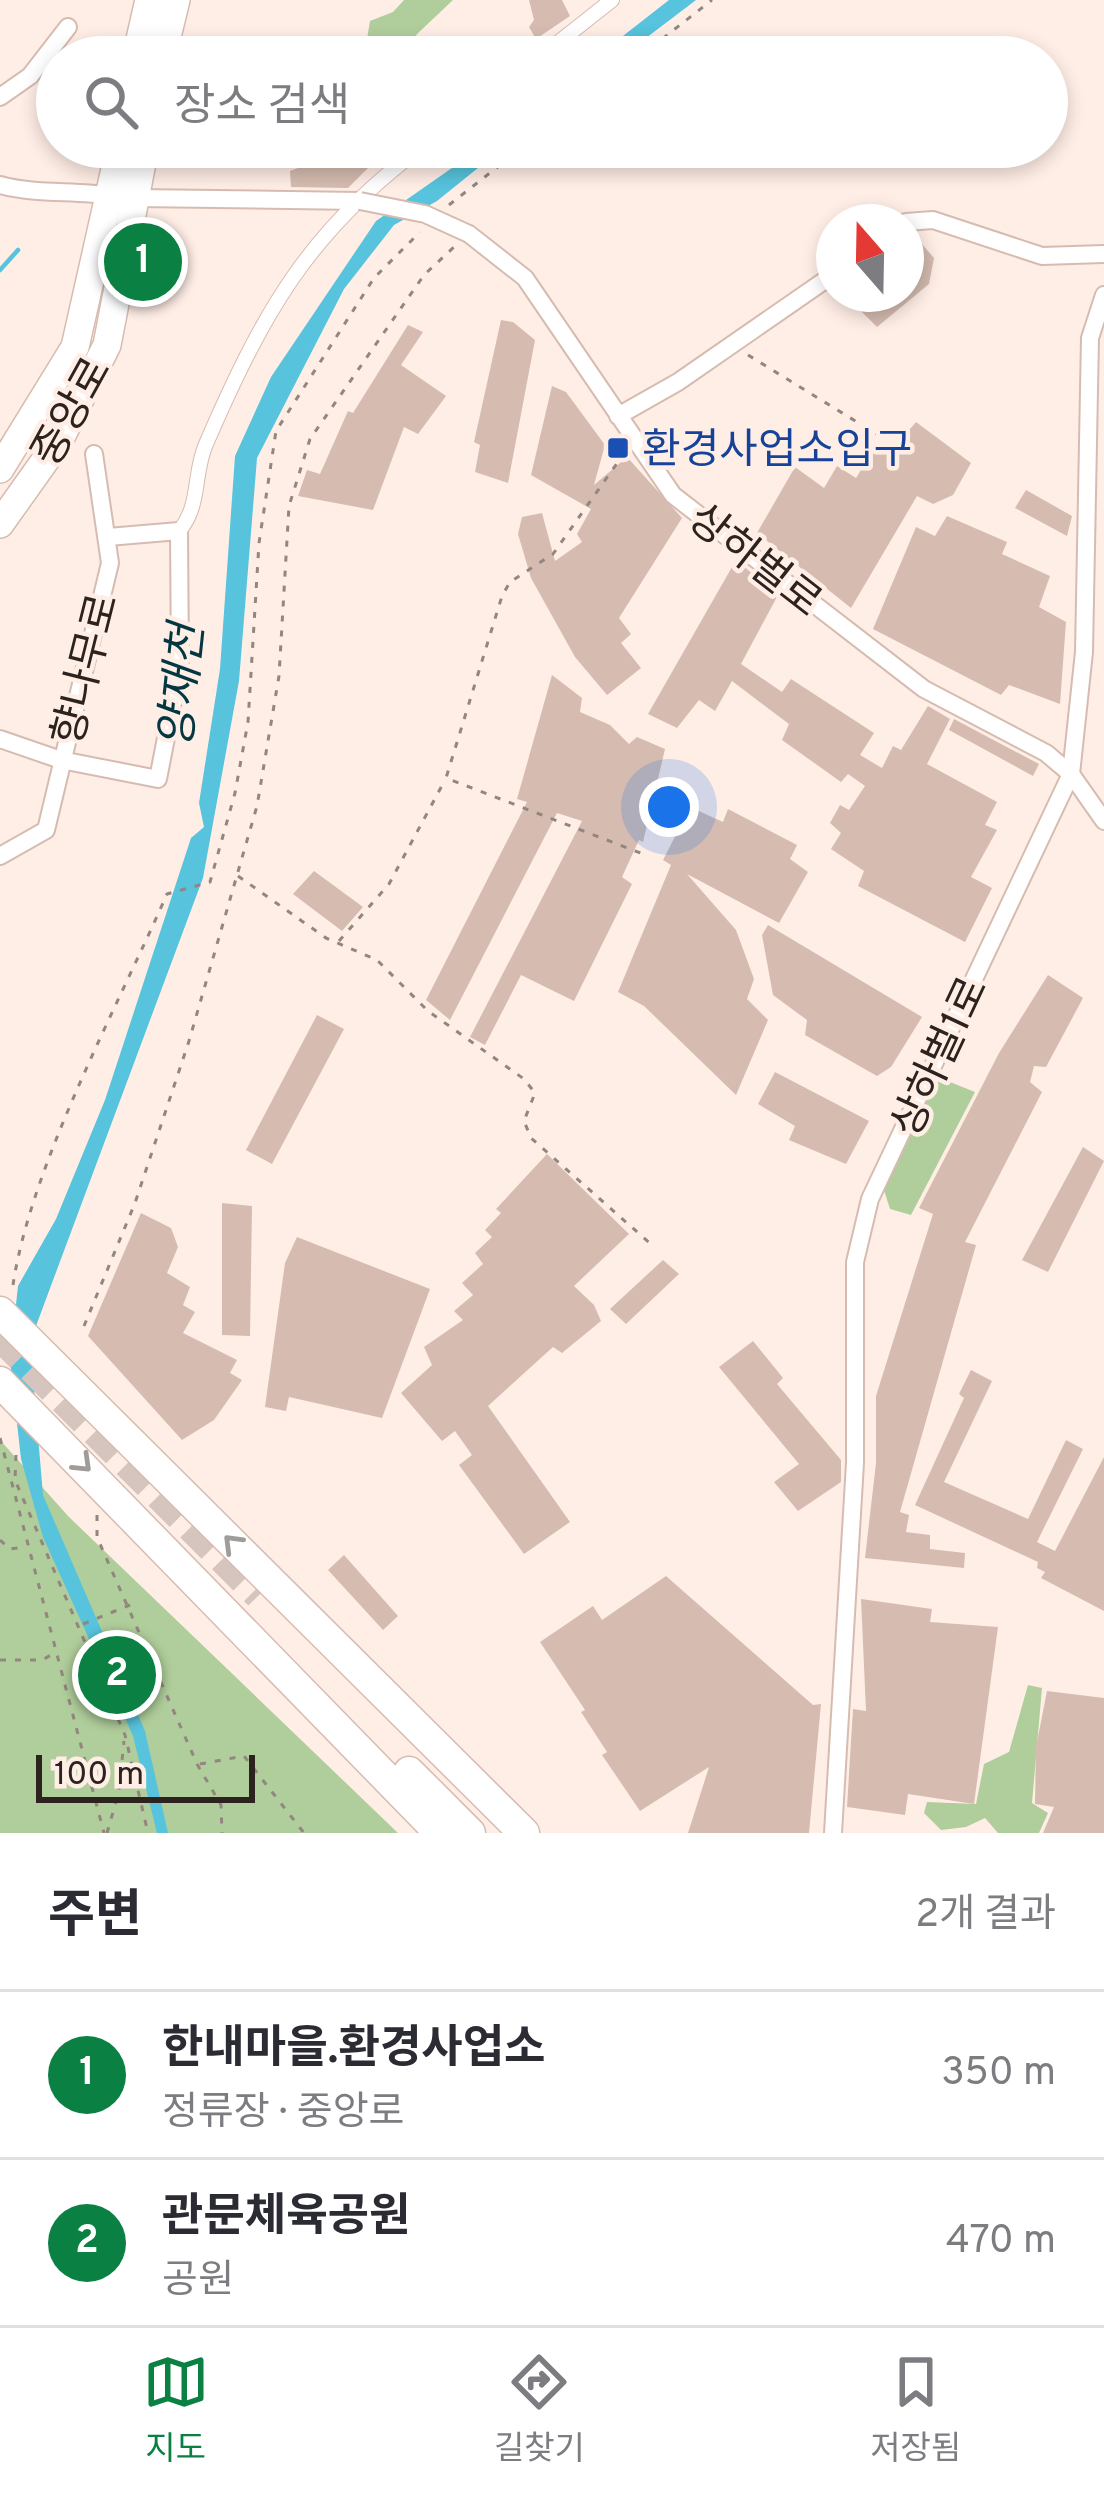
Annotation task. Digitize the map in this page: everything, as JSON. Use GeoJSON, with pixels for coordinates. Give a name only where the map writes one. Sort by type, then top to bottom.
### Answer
{"type":"FeatureCollection","features":[{"type":"Feature","properties":{"kind":"highway"},"geometry":{"type":"LineString","coordinates":[[6,1299],[95,1407],[524,1833]]}},
{"type":"Feature","properties":{"kind":"highway"},"geometry":{"type":"LineString","coordinates":[[0,1382],[98,1478],[429,1829]]}},
{"type":"Feature","properties":{"kind":"highway"},"geometry":{"type":"LineString","coordinates":[[48,1430],[37,1402],[44,1385],[59,1384],[95,1407]]}},
{"type":"Feature","properties":{"kind":"highway"},"geometry":{"type":"LineString","coordinates":[[470,1833],[254,1602],[498,1833]]}},
{"type":"Feature","properties":{"kind":"main road"},"geometry":{"type":"LineString","coordinates":[[141,36],[149,0]]}},
{"type":"Feature","properties":{"kind":"main road"},"geometry":{"type":"LineString","coordinates":[[167,36],[176,0]]}},
{"type":"Feature","properties":{"kind":"main road","name":"중앙로"},"geometry":{"type":"LineString","coordinates":[[0,524],[58,441],[106,345],[124,197],[122,168]]}},
{"type":"Feature","properties":{"kind":"main road","name":"중앙로"},"geometry":{"type":"LineString","coordinates":[[0,469],[75,347],[136,168]]}},
{"type":"Feature","properties":{"kind":"street"},"geometry":{"type":"LineString","coordinates":[[567,36],[612,0]]}},
{"type":"Feature","properties":{"kind":"street"},"geometry":{"type":"LineString","coordinates":[[61,36],[68,27]]}},
{"type":"Feature","properties":{"kind":"street"},"geometry":{"type":"LineString","coordinates":[[0,97],[36,68]]}},
{"type":"Feature","properties":{"kind":"street"},"geometry":{"type":"LineString","coordinates":[[108,537],[179,531],[191,518],[202,454],[273,304],[356,201],[396,168]]}},
{"type":"Feature","properties":{"kind":"street"},"geometry":{"type":"LineString","coordinates":[[0,185],[24,192],[67,188],[124,197],[356,201]]}},
{"type":"Feature","properties":{"kind":"street","name":"상하벌로"},"geometry":{"type":"LineString","coordinates":[[356,201],[425,214],[469,234],[525,278],[673,495],[924,689],[1046,753],[1071,774],[1104,821]]}},
{"type":"Feature","properties":{"kind":"street"},"geometry":{"type":"LineString","coordinates":[[924,221],[1042,256],[1104,254]]}},
{"type":"Feature","properties":{"kind":"street"},"geometry":{"type":"LineString","coordinates":[[618,416],[816,287]]}},
{"type":"Feature","properties":{"kind":"street","name":"상하벌1로"},"geometry":{"type":"LineString","coordinates":[[833,1833],[855,1463],[855,1262],[870,1199],[1071,774],[1084,652],[1090,338],[1104,295]]}},
{"type":"Feature","properties":{"kind":"street","name":"향나무로"},"geometry":{"type":"LineString","coordinates":[[0,856],[46,830],[110,563],[94,454]]}},
{"type":"Feature","properties":{"kind":"street"},"geometry":{"type":"LineString","coordinates":[[0,739],[61,760],[158,779],[180,666],[179,531]]}},
{"type":"Feature","properties":{"kind":"path"},"geometry":{"type":"LineString","coordinates":[[666,36],[712,0]]}},
{"type":"Feature","properties":{"kind":"path"},"geometry":{"type":"LineString","coordinates":[[438,214],[496,168]]}},
{"type":"Feature","properties":{"kind":"path"},"geometry":{"type":"LineString","coordinates":[[6,1299],[19,1243],[73,1106],[167,894],[210,882],[236,793],[248,722],[259,543],[276,431],[374,278],[422,230]]}},
{"type":"Feature","properties":{"kind":"path"},"geometry":{"type":"LineString","coordinates":[[84,1326],[142,1183],[236,875],[272,729],[289,506],[298,465],[310,439],[424,275],[469,234]]}},
{"type":"Feature","properties":{"kind":"path"},"geometry":{"type":"LineString","coordinates":[[731,346],[840,407],[883,438]]}},
{"type":"Feature","properties":{"kind":"path"},"geometry":{"type":"LineString","coordinates":[[338,941],[389,884],[446,778],[510,582],[553,554],[611,465],[635,442]]}},
{"type":"Feature","properties":{"kind":"path"},"geometry":{"type":"LineString","coordinates":[[446,778],[595,831],[643,854]]}},
{"type":"Feature","properties":{"kind":"path"},"geometry":{"type":"LineString","coordinates":[[236,875],[338,941],[377,960],[428,1011],[524,1079],[535,1093],[524,1121],[531,1138],[653,1246]]}},
{"type":"Feature","properties":{"kind":"path"},"geometry":{"type":"LineString","coordinates":[[0,1438],[106,1833]]}},
{"type":"Feature","properties":{"kind":"path"},"geometry":{"type":"LineString","coordinates":[[16,1455],[15,1480],[82,1625],[125,1735],[148,1833]]}},
{"type":"Feature","properties":{"kind":"path"},"geometry":{"type":"LineString","coordinates":[[98,1478],[97,1538],[197,1764],[221,1805],[222,1833]]}},
{"type":"Feature","properties":{"kind":"path"},"geometry":{"type":"LineString","coordinates":[[0,1540],[10,1549],[28,1546]]}},
{"type":"Feature","properties":{"kind":"path"},"geometry":{"type":"LineString","coordinates":[[82,1625],[130,1604]]}},
{"type":"Feature","properties":{"kind":"path"},"geometry":{"type":"LineString","coordinates":[[0,1660],[42,1660],[54,1653]]}},
{"type":"Feature","properties":{"kind":"path"},"geometry":{"type":"LineString","coordinates":[[106,1833],[119,1792],[125,1735]]}},
{"type":"Feature","properties":{"kind":"path"},"geometry":{"type":"LineString","coordinates":[[197,1764],[244,1756],[304,1833]]}},
{"type":"Feature","properties":{"kind":"green space"},"geometry":{"type":"Polygon","coordinates":[[[404,0],[453,0],[416,36],[368,36],[370,21],[393,12],[404,0]]]}},
{"type":"Feature","properties":{"kind":"green space"},"geometry":{"type":"Polygon","coordinates":[[[935,1076],[975,1092],[911,1215],[890,1209],[883,1187],[935,1076]]]}},
{"type":"Feature","properties":{"kind":"green space"},"geometry":{"type":"Polygon","coordinates":[[[0,1440],[69,1517],[398,1833],[0,1833],[0,1440]]]}},
{"type":"Feature","properties":{"kind":"green space"},"geometry":{"type":"Polygon","coordinates":[[[1028,1685],[1042,1688],[1032,1803],[1048,1813],[1039,1833],[998,1833],[985,1818],[966,1827],[941,1830],[924,1813],[927,1802],[976,1804],[984,1764],[1009,1752],[1028,1685]]]}},
{"type":"Feature","properties":{"kind":"water"},"geometry":{"type":"Polygon","coordinates":[[[669,0],[696,0],[649,36],[623,36],[669,0]]]}},
{"type":"Feature","properties":{"kind":"water"},"geometry":{"type":"Polygon","coordinates":[[[452,168],[478,168],[437,201],[394,225],[344,289],[257,458],[239,681],[203,878],[30,1342],[43,1495],[145,1731],[168,1833],[157,1833],[133,1736],[43,1537],[21,1459],[10,1360],[18,1286],[56,1219],[105,1100],[191,838],[204,827],[199,803],[220,669],[235,456],[271,377],[376,221],[452,168]]]}},
{"type":"Feature","properties":{"kind":"building"},"geometry":{"type":"Polygon","coordinates":[[[529,0],[562,0],[570,16],[540,36],[534,36],[529,27],[534,20],[529,0]]]}},
{"type":"Feature","properties":{"kind":"building"},"geometry":{"type":"Polygon","coordinates":[[[368,168],[348,188],[291,187],[290,171],[368,168]]]}},
{"type":"Feature","properties":{"kind":"building"},"geometry":{"type":"Polygon","coordinates":[[[924,247],[934,258],[924,288],[924,247]]]}},
{"type":"Feature","properties":{"kind":"building"},"geometry":{"type":"Polygon","coordinates":[[[862,312],[895,312],[877,327],[862,312]]]}},
{"type":"Feature","properties":{"kind":"building"},"geometry":{"type":"Polygon","coordinates":[[[501,320],[513,322],[535,340],[508,483],[475,472],[480,445],[474,442],[501,320]]]}},
{"type":"Feature","properties":{"kind":"building"},"geometry":{"type":"Polygon","coordinates":[[[408,325],[423,332],[401,365],[446,396],[418,434],[404,427],[373,510],[298,496],[307,470],[320,474],[348,411],[353,413],[408,325]]]}},
{"type":"Feature","properties":{"kind":"building"},"geometry":{"type":"Polygon","coordinates":[[[552,386],[566,392],[605,445],[594,485],[627,457],[682,518],[619,618],[631,634],[621,643],[641,668],[607,695],[575,657],[531,578],[518,534],[522,517],[542,513],[555,561],[582,542],[577,534],[591,509],[531,475],[552,386]]]}},
{"type":"Feature","properties":{"kind":"building"},"geometry":{"type":"Polygon","coordinates":[[[916,422],[971,463],[953,495],[933,504],[917,496],[851,608],[757,533],[795,467],[824,488],[837,466],[856,478],[877,444],[890,452],[916,422]]]}},
{"type":"Feature","properties":{"kind":"building"},"geometry":{"type":"Polygon","coordinates":[[[1026,490],[1072,516],[1067,536],[1015,508],[1026,490]]]}},
{"type":"Feature","properties":{"kind":"building"},"geometry":{"type":"Polygon","coordinates":[[[947,516],[1007,542],[1002,554],[1050,576],[1039,607],[1066,622],[1060,704],[1009,685],[1001,695],[873,629],[916,527],[935,536],[947,516]]]}},
{"type":"Feature","properties":{"kind":"building"},"geometry":{"type":"Polygon","coordinates":[[[736,560],[778,595],[741,664],[782,692],[791,679],[874,733],[860,755],[882,768],[893,746],[901,750],[928,706],[950,719],[927,764],[997,802],[985,825],[997,830],[971,877],[992,888],[965,942],[858,886],[864,871],[831,849],[841,833],[830,823],[840,805],[849,810],[865,786],[848,774],[841,782],[782,740],[789,724],[732,681],[715,711],[699,700],[677,728],[648,714],[736,560]]]}},
{"type":"Feature","properties":{"kind":"building"},"geometry":{"type":"Polygon","coordinates":[[[552,675],[582,698],[580,712],[610,725],[629,744],[637,737],[665,749],[643,842],[639,840],[622,877],[632,884],[574,1001],[521,975],[485,1045],[470,1037],[582,821],[557,813],[450,1020],[426,1000],[527,802],[517,799],[552,675]]]}},
{"type":"Feature","properties":{"kind":"building"},"geometry":{"type":"Polygon","coordinates":[[[954,719],[1039,764],[1033,776],[949,730],[954,719]]]}},
{"type":"Feature","properties":{"kind":"building"},"geometry":{"type":"Polygon","coordinates":[[[690,807],[723,822],[728,809],[797,845],[790,859],[808,872],[779,923],[687,874],[736,930],[754,979],[747,999],[768,1020],[736,1095],[644,1006],[618,992],[671,865],[663,860],[690,807]]]}},
{"type":"Feature","properties":{"kind":"building"},"geometry":{"type":"Polygon","coordinates":[[[314,871],[363,907],[342,931],[293,894],[314,871]]]}},
{"type":"Feature","properties":{"kind":"building"},"geometry":{"type":"Polygon","coordinates":[[[768,925],[922,1017],[891,1067],[877,1076],[805,1035],[807,1020],[773,995],[762,935],[768,925]]]}},
{"type":"Feature","properties":{"kind":"building"},"geometry":{"type":"Polygon","coordinates":[[[1048,975],[1083,998],[1046,1067],[1034,1066],[1030,1082],[1042,1092],[965,1242],[976,1245],[900,1512],[909,1515],[906,1532],[930,1535],[930,1549],[965,1553],[964,1568],[865,1558],[876,1463],[876,1396],[933,1214],[919,1208],[999,1053],[1048,975]]]}},
{"type":"Feature","properties":{"kind":"building"},"geometry":{"type":"Polygon","coordinates":[[[317,1015],[344,1029],[272,1164],[246,1150],[317,1015]]]}},
{"type":"Feature","properties":{"kind":"building"},"geometry":{"type":"Polygon","coordinates":[[[775,1072],[869,1121],[846,1164],[789,1140],[795,1126],[758,1104],[775,1072]]]}},
{"type":"Feature","properties":{"kind":"building"},"geometry":{"type":"Polygon","coordinates":[[[1083,1147],[1104,1161],[1048,1272],[1022,1260],[1083,1147]]]}},
{"type":"Feature","properties":{"kind":"building"},"geometry":{"type":"Polygon","coordinates":[[[547,1154],[629,1234],[574,1286],[594,1305],[601,1321],[562,1353],[553,1347],[488,1406],[570,1522],[524,1554],[459,1465],[472,1455],[455,1431],[442,1441],[401,1393],[432,1365],[424,1347],[463,1320],[454,1311],[473,1295],[462,1283],[483,1264],[475,1253],[492,1237],[485,1230],[501,1213],[496,1209],[547,1154]]]}},
{"type":"Feature","properties":{"kind":"building"},"geometry":{"type":"Polygon","coordinates":[[[222,1203],[252,1206],[250,1336],[222,1335],[222,1203]]]}},
{"type":"Feature","properties":{"kind":"building"},"geometry":{"type":"Polygon","coordinates":[[[141,1213],[171,1228],[178,1247],[167,1273],[190,1287],[183,1305],[195,1312],[183,1333],[237,1360],[230,1373],[242,1380],[214,1420],[182,1440],[88,1336],[141,1213]]]}},
{"type":"Feature","properties":{"kind":"building"},"geometry":{"type":"Polygon","coordinates":[[[297,1237],[430,1289],[382,1418],[289,1397],[286,1411],[265,1407],[285,1263],[297,1237]]]}},
{"type":"Feature","properties":{"kind":"building"},"geometry":{"type":"Polygon","coordinates":[[[663,1260],[679,1274],[626,1324],[610,1309],[663,1260]]]}},
{"type":"Feature","properties":{"kind":"building"},"geometry":{"type":"Polygon","coordinates":[[[753,1341],[783,1378],[777,1384],[841,1460],[841,1482],[798,1511],[774,1482],[799,1464],[719,1367],[753,1341]]]}},
{"type":"Feature","properties":{"kind":"building"},"geometry":{"type":"Polygon","coordinates":[[[971,1370],[992,1381],[944,1482],[1028,1519],[1066,1440],[1083,1449],[1037,1542],[1055,1551],[1104,1457],[1104,1611],[1041,1578],[1045,1572],[1037,1568],[1038,1562],[915,1505],[964,1398],[959,1394],[971,1370]]]}},
{"type":"Feature","properties":{"kind":"building"},"geometry":{"type":"Polygon","coordinates":[[[344,1555],[398,1616],[383,1630],[328,1570],[344,1555]]]}},
{"type":"Feature","properties":{"kind":"building"},"geometry":{"type":"Polygon","coordinates":[[[666,1576],[813,1705],[821,1704],[809,1833],[688,1833],[709,1767],[640,1811],[602,1755],[607,1752],[581,1712],[585,1710],[540,1642],[593,1606],[602,1620],[666,1576]]]}},
{"type":"Feature","properties":{"kind":"building"},"geometry":{"type":"Polygon","coordinates":[[[861,1599],[932,1609],[930,1622],[998,1627],[974,1804],[908,1794],[905,1815],[847,1807],[853,1709],[866,1711],[861,1599]]]}},
{"type":"Feature","properties":{"kind":"building"},"geometry":{"type":"Polygon","coordinates":[[[1047,1691],[1104,1698],[1104,1833],[1043,1833],[1054,1807],[1035,1804],[1036,1747],[1047,1691]]]}},
{"type":"Feature","properties":{"kind":"waterway"},"geometry":{"type":"LineString","coordinates":[[0,270],[18,250]]}},
{"type":"Feature","properties":{"kind":"tunnel"},"geometry":{"type":"LineString","coordinates":[[0,1336],[259,1595]]}},
{"type":"Feature","properties":{"kind":"place","name":"한내마을.환경사업소"},"geometry":{"type":"Point","coordinates":[143,262]}},
{"type":"Feature","properties":{"kind":"place","name":"환경사업소입구"},"geometry":{"type":"Point","coordinates":[618,448]}},
{"type":"Feature","properties":{"kind":"place","name":"관문체육공원"},"geometry":{"type":"Point","coordinates":[117,1675]}},
{"type":"Feature","properties":{"kind":"water label","name":"양재천"},"geometry":{"type":"Point","coordinates":[180,686]}}]}
